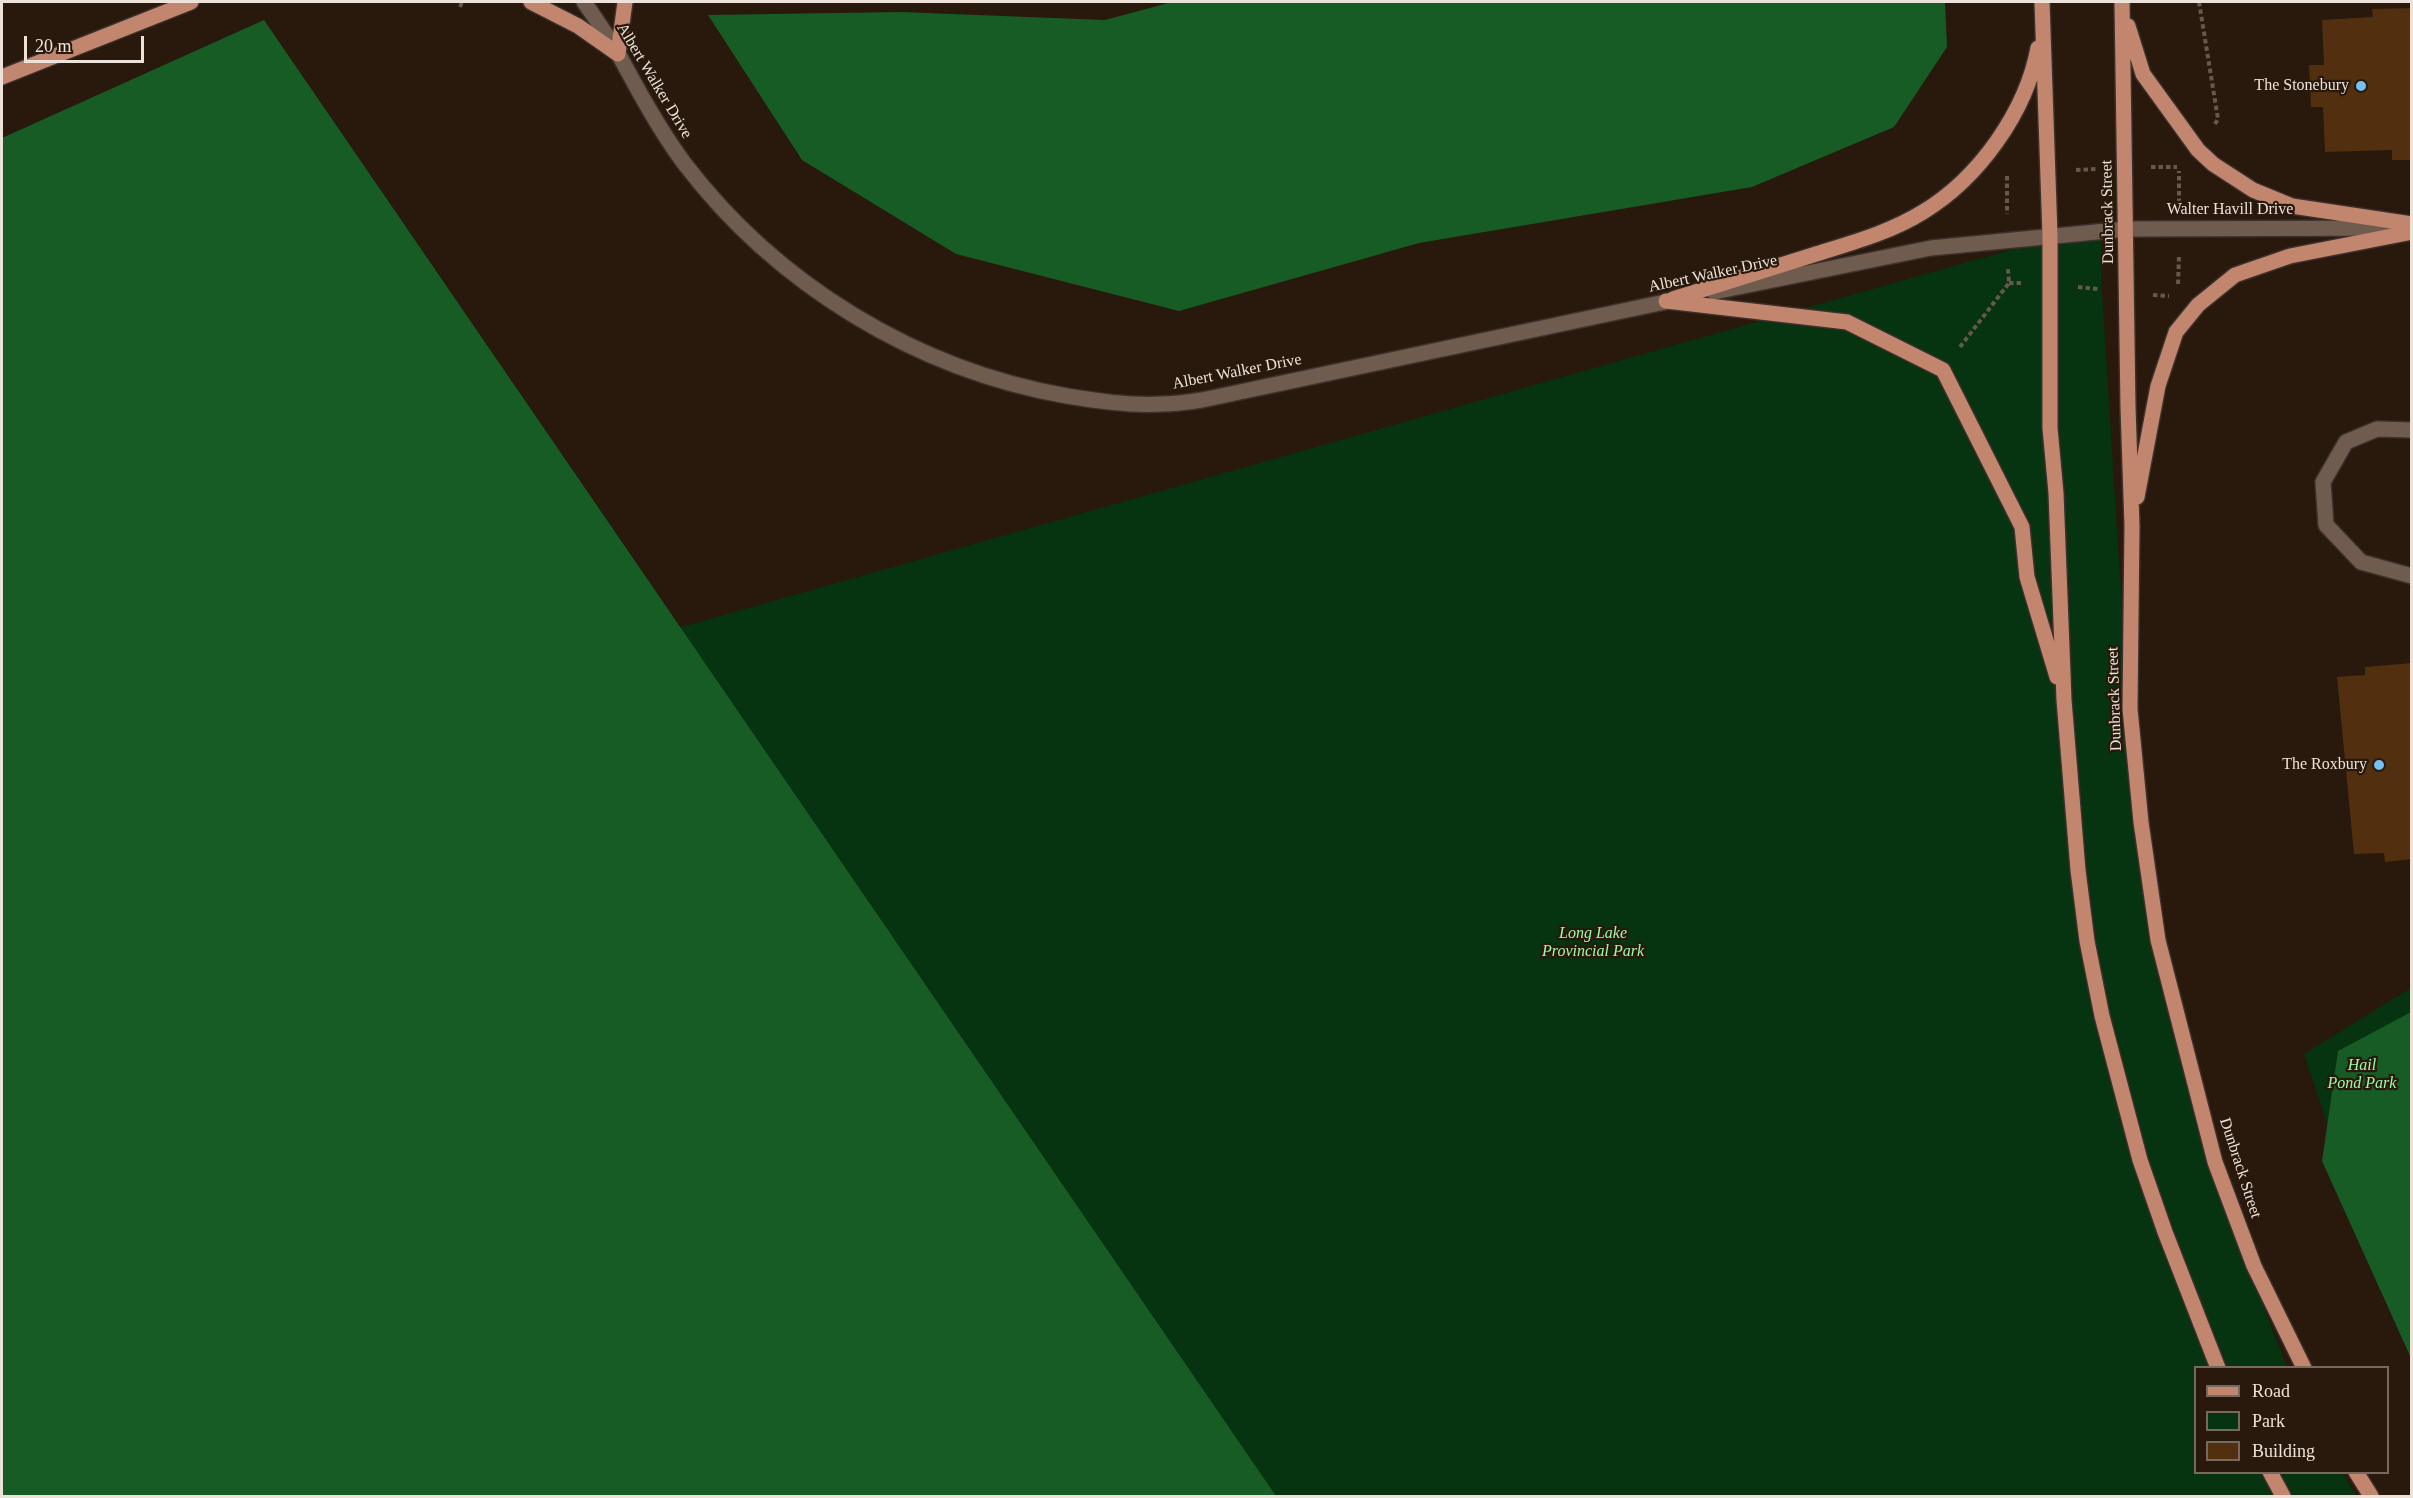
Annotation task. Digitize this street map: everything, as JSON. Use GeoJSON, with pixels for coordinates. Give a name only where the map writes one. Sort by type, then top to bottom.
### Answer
{"type":"FeatureCollection","features":[{"type":"Feature","properties":{"kind":"main road"},"geometry":{"type":"LineString","coordinates":[[2,77],[191,2]]}},
{"type":"Feature","properties":{"kind":"main road"},"geometry":{"type":"LineString","coordinates":[[531,2],[578,26],[618,54],[625,2]]}},
{"type":"Feature","properties":{"kind":"main road"},"geometry":{"type":"LineString","coordinates":[[2042,2],[2050,236],[2050,428],[2056,493],[2064,700],[2078,870],[2102,1016],[2140,1160],[2168,1242],[2217,1366]]}},
{"type":"Feature","properties":{"kind":"main road"},"geometry":{"type":"LineString","coordinates":[[2122,2],[2143,74],[2198,150],[2213,164],[2253,190],[2292,206],[2412,228]]}},
{"type":"Feature","properties":{"kind":"main road","name":"Dunbrack Street"},"geometry":{"type":"LineString","coordinates":[[2122,2],[2132,526],[2130,709],[2141,822],[2158,940],[2216,1162],[2254,1266],[2303,1366]]}},
{"type":"Feature","properties":{"kind":"main road"},"geometry":{"type":"LineString","coordinates":[[1666,301],[1876,235],[1924,212],[1966,179],[2008,128],[2020,104],[2037,54],[2042,27]]}},
{"type":"Feature","properties":{"kind":"main road"},"geometry":{"type":"LineString","coordinates":[[2132,526],[2158,386],[2176,333],[2198,305],[2235,275],[2257,267],[2290,256],[2412,228]]}},
{"type":"Feature","properties":{"kind":"main road"},"geometry":{"type":"LineString","coordinates":[[1666,301],[1847,322],[1943,370],[2022,527],[2027,577],[2064,700]]}},
{"type":"Feature","properties":{"kind":"main road"},"geometry":{"type":"LineString","coordinates":[[2271,1474],[2283,1497]]}},
{"type":"Feature","properties":{"kind":"main road"},"geometry":{"type":"LineString","coordinates":[[2357,1474],[2371,1497]]}},
{"type":"Feature","properties":{"kind":"street","name":"Albert Walker Drive"},"geometry":{"type":"LineString","coordinates":[[584,2],[618,54],[648,110],[684,163],[726,212],[772,257],[823,296],[878,330],[965,369],[1027,387],[1089,399],[1161,405],[1202,400],[1666,301],[1931,248],[2050,236]]}},
{"type":"Feature","properties":{"kind":"street","name":"Walter Havill Drive"},"geometry":{"type":"LineString","coordinates":[[2050,236],[2127,229],[2412,228]]}},
{"type":"Feature","properties":{"kind":"street"},"geometry":{"type":"LineString","coordinates":[[2412,430],[2377,429],[2346,442],[2323,482],[2326,525],[2361,562],[2412,576]]}},
{"type":"Feature","properties":{"kind":"path"},"geometry":{"type":"LineString","coordinates":[[2198,150],[2218,119],[2199,2]]}},
{"type":"Feature","properties":{"kind":"green space"},"geometry":{"type":"Polygon","coordinates":[[[1172,2],[1945,2],[1947,47],[1894,127],[1752,187],[1419,243],[1179,311],[956,254],[802,160],[708,15],[901,12],[1105,20],[1172,2]]]}},
{"type":"Feature","properties":{"kind":"green space"},"geometry":{"type":"Polygon","coordinates":[[[264,20],[1276,1496],[2,1496],[2,138],[264,20]]]}},
{"type":"Feature","properties":{"kind":"green space","name":"Long Lake Provincial Park"},"geometry":{"type":"Polygon","coordinates":[[[2102,224],[2101,276],[2119,562],[2148,937],[2203,1151],[2287,1366],[2194,1366],[2194,1474],[2344,1474],[2356,1496],[2,1496],[2,922],[576,657],[2102,224]]]}},
{"type":"Feature","properties":{"kind":"green space","name":"Hail Pond Park"},"geometry":{"type":"Polygon","coordinates":[[[2411,988],[2411,1340],[2365,1237],[2304,1054],[2411,988]]]}},
{"type":"Feature","properties":{"kind":"green space","name":"Hail Pond Park"},"geometry":{"type":"Polygon","coordinates":[[[2411,1012],[2411,1358],[2322,1161],[2338,1051],[2411,1012]]]}},
{"type":"Feature","properties":{"kind":"building","name":"The Stonebury"},"geometry":{"type":"Polygon","coordinates":[[[2412,8],[2412,160],[2392,160],[2392,150],[2325,152],[2323,107],[2311,107],[2309,65],[2324,65],[2322,20],[2373,17],[2372,9],[2412,8]]]}},
{"type":"Feature","properties":{"kind":"building","name":"The Roxbury"},"geometry":{"type":"Polygon","coordinates":[[[2412,663],[2412,859],[2385,862],[2384,853],[2354,854],[2337,677],[2365,675],[2365,667],[2412,663]]]}},
{"type":"Feature","properties":{"kind":"place","name":"The Stonebury"},"geometry":{"type":"Point","coordinates":[2361,86]}},
{"type":"Feature","properties":{"kind":"place","name":"The Roxbury"},"geometry":{"type":"Point","coordinates":[2379,765]}}]}
